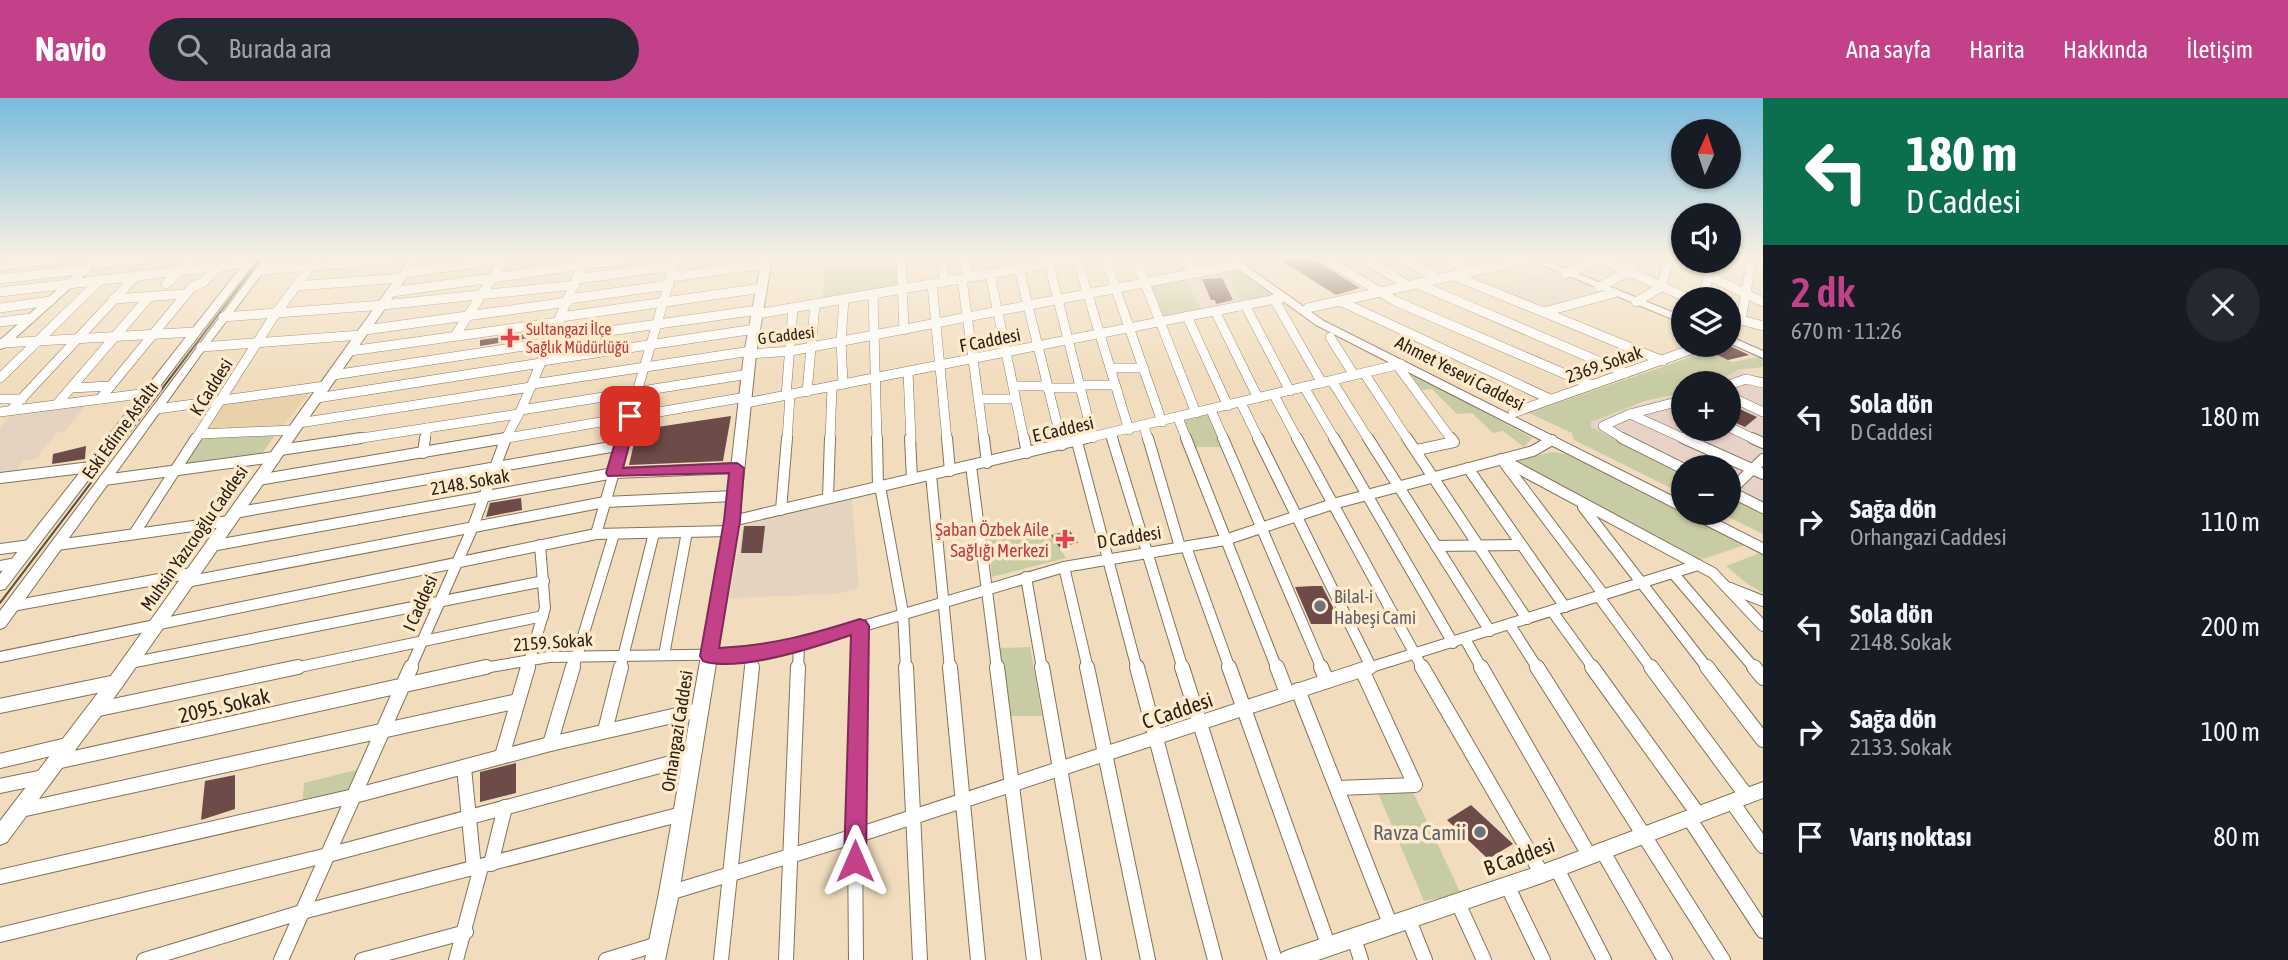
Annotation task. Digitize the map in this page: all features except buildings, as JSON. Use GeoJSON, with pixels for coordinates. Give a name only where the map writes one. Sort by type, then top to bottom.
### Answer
{"type":"FeatureCollection","features":[{"type":"Feature","properties":{"kind":"main road"},"geometry":{"type":"LineString","coordinates":[[4,340],[53,298]]}},
{"type":"Feature","properties":{"kind":"main road","name":"Eski Edirne Asfaltı"},"geometry":{"type":"LineString","coordinates":[[0,586],[194,332],[224,298]]}},
{"type":"Feature","properties":{"kind":"main road","name":"Eski Edirne Asfaltı"},"geometry":{"type":"LineString","coordinates":[[0,622],[157,409],[234,298]]}},
{"type":"Feature","properties":{"kind":"main road","name":"Muhsin Yazıcıoğlu Caddesi"},"geometry":{"type":"LineString","coordinates":[[0,836],[130,663],[387,298]]}},
{"type":"Feature","properties":{"kind":"main road","name":"Orhangazi Caddesi"},"geometry":{"type":"LineString","coordinates":[[657,952],[731,526],[750,352],[760,298]]}},
{"type":"Feature","properties":{"kind":"main road","name":"Ahmet Yesevi Caddesi"},"geometry":{"type":"LineString","coordinates":[[1284,298],[1320,323],[1399,364],[1671,496]]}},
{"type":"Feature","properties":{"kind":"main road","name":"Ahmet Yesevi Caddesi"},"geometry":{"type":"LineString","coordinates":[[1285,298],[1513,413],[1554,438]]}},
{"type":"Feature","properties":{"kind":"main road"},"geometry":{"type":"LineString","coordinates":[[1627,298],[1671,316]]}},
{"type":"Feature","properties":{"kind":"main road"},"geometry":{"type":"LineString","coordinates":[[1741,345],[1763,355]]}},
{"type":"Feature","properties":{"kind":"main road"},"geometry":{"type":"LineString","coordinates":[[1716,525],[1763,549]]}},
{"type":"Feature","properties":{"kind":"main road"},"geometry":{"type":"LineString","coordinates":[[1735,525],[1763,539]]}},
{"type":"Feature","properties":{"kind":"main road","name":"B Caddesi"},"geometry":{"type":"LineString","coordinates":[[1288,960],[1549,871],[1747,796]]}},
{"type":"Feature","properties":{"kind":"street"},"geometry":{"type":"LineString","coordinates":[[0,378],[81,298]]}},
{"type":"Feature","properties":{"kind":"street"},"geometry":{"type":"LineString","coordinates":[[11,410],[113,299],[127,298]]}},
{"type":"Feature","properties":{"kind":"street"},"geometry":{"type":"LineString","coordinates":[[57,404],[148,298]]}},
{"type":"Feature","properties":{"kind":"street"},"geometry":{"type":"LineString","coordinates":[[100,399],[183,298]]}},
{"type":"Feature","properties":{"kind":"street","name":"K Caddesi"},"geometry":{"type":"LineString","coordinates":[[134,534],[287,298]]}},
{"type":"Feature","properties":{"kind":"street"},"geometry":{"type":"LineString","coordinates":[[223,317],[442,298]]}},
{"type":"Feature","properties":{"kind":"street"},"geometry":{"type":"LineString","coordinates":[[455,336],[478,298]]}},
{"type":"Feature","properties":{"kind":"street"},"geometry":{"type":"LineString","coordinates":[[201,347],[363,332],[577,298]]}},
{"type":"Feature","properties":{"kind":"street"},"geometry":{"type":"LineString","coordinates":[[596,534],[664,298]]}},
{"type":"Feature","properties":{"kind":"street"},"geometry":{"type":"LineString","coordinates":[[350,351],[695,298]]}},
{"type":"Feature","properties":{"kind":"street"},"geometry":{"type":"LineString","coordinates":[[325,386],[551,340],[848,298]]}},
{"type":"Feature","properties":{"kind":"street"},"geometry":{"type":"LineString","coordinates":[[873,298],[879,487],[903,613],[920,960]]}},
{"type":"Feature","properties":{"kind":"street"},"geometry":{"type":"LineString","coordinates":[[903,298],[905,330]]}},
{"type":"Feature","properties":{"kind":"street"},"geometry":{"type":"LineString","coordinates":[[933,298],[950,471]]}},
{"type":"Feature","properties":{"kind":"street"},"geometry":{"type":"LineString","coordinates":[[966,298],[987,463]]}},
{"type":"Feature","properties":{"kind":"street"},"geometry":{"type":"LineString","coordinates":[[995,298],[1027,453]]}},
{"type":"Feature","properties":{"kind":"street"},"geometry":{"type":"LineString","coordinates":[[1025,298],[1062,445]]}},
{"type":"Feature","properties":{"kind":"street","name":"G Caddesi"},"geometry":{"type":"LineString","coordinates":[[200,434],[296,427],[645,367],[750,352],[792,351],[1075,298]]}},
{"type":"Feature","properties":{"kind":"street"},"geometry":{"type":"LineString","coordinates":[[1089,298],[1129,430]]}},
{"type":"Feature","properties":{"kind":"street"},"geometry":{"type":"LineString","coordinates":[[1119,298],[1163,422]]}},
{"type":"Feature","properties":{"kind":"street"},"geometry":{"type":"LineString","coordinates":[[1150,298],[1196,413]]}},
{"type":"Feature","properties":{"kind":"street","name":"F Caddesi"},"geometry":{"type":"LineString","coordinates":[[258,480],[630,416],[788,396],[1276,298]]}},
{"type":"Feature","properties":{"kind":"street"},"geometry":{"type":"LineString","coordinates":[[1283,298],[1327,382],[1401,485],[1490,631]]}},
{"type":"Feature","properties":{"kind":"street"},"geometry":{"type":"LineString","coordinates":[[1308,308],[1353,298]]}},
{"type":"Feature","properties":{"kind":"street"},"geometry":{"type":"LineString","coordinates":[[1394,298],[1451,326],[1591,385]]}},
{"type":"Feature","properties":{"kind":"street"},"geometry":{"type":"LineString","coordinates":[[1446,298],[1626,373]]}},
{"type":"Feature","properties":{"kind":"street"},"geometry":{"type":"LineString","coordinates":[[1510,298],[1663,361]]}},
{"type":"Feature","properties":{"kind":"street"},"geometry":{"type":"LineString","coordinates":[[1544,312],[1595,298]]}},
{"type":"Feature","properties":{"kind":"street"},"geometry":{"type":"LineString","coordinates":[[1636,302],[1642,298]]}},
{"type":"Feature","properties":{"kind":"street"},"geometry":{"type":"LineString","coordinates":[[844,299],[841,341],[844,384]]}},
{"type":"Feature","properties":{"kind":"street","name":"I Caddesi"},"geometry":{"type":"LineString","coordinates":[[281,960],[472,530],[506,438],[520,412],[568,300]]}},
{"type":"Feature","properties":{"kind":"street"},"geometry":{"type":"LineString","coordinates":[[0,308],[50,301]]}},
{"type":"Feature","properties":{"kind":"street"},"geometry":{"type":"LineString","coordinates":[[1058,301],[1093,438]]}},
{"type":"Feature","properties":{"kind":"street"},"geometry":{"type":"LineString","coordinates":[[1340,301],[1550,399]]}},
{"type":"Feature","properties":{"kind":"street"},"geometry":{"type":"LineString","coordinates":[[807,392],[815,304]]}},
{"type":"Feature","properties":{"kind":"street"},"geometry":{"type":"LineString","coordinates":[[1245,305],[1290,391]]}},
{"type":"Feature","properties":{"kind":"street"},"geometry":{"type":"LineString","coordinates":[[781,510],[793,308]]}},
{"type":"Feature","properties":{"kind":"street"},"geometry":{"type":"LineString","coordinates":[[1215,311],[1258,398]]}},
{"type":"Feature","properties":{"kind":"street"},"geometry":{"type":"LineString","coordinates":[[1187,316],[1228,405]]}},
{"type":"Feature","properties":{"kind":"street"},"geometry":{"type":"LineString","coordinates":[[0,322],[31,318]]}},
{"type":"Feature","properties":{"kind":"street"},"geometry":{"type":"LineString","coordinates":[[1741,321],[1763,326]]}},
{"type":"Feature","properties":{"kind":"street"},"geometry":{"type":"LineString","coordinates":[[1320,323],[1417,450],[1527,620]]}},
{"type":"Feature","properties":{"kind":"street"},"geometry":{"type":"LineString","coordinates":[[157,409],[325,386],[493,371],[755,329]]}},
{"type":"Feature","properties":{"kind":"street"},"geometry":{"type":"LineString","coordinates":[[4,340],[194,332]]}},
{"type":"Feature","properties":{"kind":"street"},"geometry":{"type":"LineString","coordinates":[[1330,337],[1343,335]]}},
{"type":"Feature","properties":{"kind":"street"},"geometry":{"type":"LineString","coordinates":[[493,371],[495,351]]}},
{"type":"Feature","properties":{"kind":"street","name":"2369. Sokak"},"geometry":{"type":"LineString","coordinates":[[1513,413],[1673,357]]}},
{"type":"Feature","properties":{"kind":"street"},"geometry":{"type":"LineString","coordinates":[[1399,364],[1454,442],[1417,450]]}},
{"type":"Feature","properties":{"kind":"street","name":"E Caddesi"},"geometry":{"type":"LineString","coordinates":[[0,657],[596,534],[687,532],[731,526],[828,498],[1129,430],[1399,364]]}},
{"type":"Feature","properties":{"kind":"street"},"geometry":{"type":"LineString","coordinates":[[1110,368],[1144,368]]}},
{"type":"Feature","properties":{"kind":"street"},"geometry":{"type":"LineString","coordinates":[[908,372],[912,479]]}},
{"type":"Feature","properties":{"kind":"street"},"geometry":{"type":"LineString","coordinates":[[104,480],[748,374]]}},
{"type":"Feature","properties":{"kind":"street"},"geometry":{"type":"LineString","coordinates":[[1741,381],[1746,379],[1763,383]]}},
{"type":"Feature","properties":{"kind":"street"},"geometry":{"type":"LineString","coordinates":[[1013,386],[1115,385]]}},
{"type":"Feature","properties":{"kind":"street"},"geometry":{"type":"LineString","coordinates":[[71,388],[111,386]]}},
{"type":"Feature","properties":{"kind":"street"},"geometry":{"type":"LineString","coordinates":[[828,498],[832,387]]}},
{"type":"Feature","properties":{"kind":"street"},"geometry":{"type":"LineString","coordinates":[[1304,387],[1365,495],[1665,960]]}},
{"type":"Feature","properties":{"kind":"street"},"geometry":{"type":"LineString","coordinates":[[0,412],[148,393]]}},
{"type":"Feature","properties":{"kind":"street"},"geometry":{"type":"LineString","coordinates":[[1274,395],[1414,654],[1604,960]]}},
{"type":"Feature","properties":{"kind":"street"},"geometry":{"type":"LineString","coordinates":[[0,399],[22,399]]}},
{"type":"Feature","properties":{"kind":"street"},"geometry":{"type":"LineString","coordinates":[[978,399],[1015,399]]}},
{"type":"Feature","properties":{"kind":"street"},"geometry":{"type":"LineString","coordinates":[[1741,402],[1763,412]]}},
{"type":"Feature","properties":{"kind":"street"},"geometry":{"type":"LineString","coordinates":[[1241,403],[1367,668],[1415,785],[1338,788]]}},
{"type":"Feature","properties":{"kind":"street"},"geometry":{"type":"LineString","coordinates":[[1671,403],[1630,414],[1603,428],[1671,462]]}},
{"type":"Feature","properties":{"kind":"street"},"geometry":{"type":"LineString","coordinates":[[1211,410],[1327,681]]}},
{"type":"Feature","properties":{"kind":"street"},"geometry":{"type":"LineString","coordinates":[[1630,414],[1758,472]]}},
{"type":"Feature","properties":{"kind":"street"},"geometry":{"type":"LineString","coordinates":[[1178,418],[1224,540],[1400,923],[1425,960]]}},
{"type":"Feature","properties":{"kind":"street"},"geometry":{"type":"LineString","coordinates":[[1144,426],[1183,547],[1329,947]]}},
{"type":"Feature","properties":{"kind":"street"},"geometry":{"type":"LineString","coordinates":[[423,453],[427,428]]}},
{"type":"Feature","properties":{"kind":"street"},"geometry":{"type":"LineString","coordinates":[[1741,433],[1763,443]]}},
{"type":"Feature","properties":{"kind":"street"},"geometry":{"type":"LineString","coordinates":[[1111,434],[1275,960]]}},
{"type":"Feature","properties":{"kind":"street","name":"D Caddesi"},"geometry":{"type":"LineString","coordinates":[[709,656],[754,654],[799,645],[1064,566],[1224,540],[1333,504],[1533,451],[1554,438]]}},
{"type":"Feature","properties":{"kind":"street"},"geometry":{"type":"LineString","coordinates":[[1077,442],[1215,960]]}},
{"type":"Feature","properties":{"kind":"street"},"geometry":{"type":"LineString","coordinates":[[57,545],[232,517],[622,445]]}},
{"type":"Feature","properties":{"kind":"street"},"geometry":{"type":"LineString","coordinates":[[1741,484],[1758,472],[1763,459]]}},
{"type":"Feature","properties":{"kind":"street"},"geometry":{"type":"LineString","coordinates":[[1501,460],[1713,573],[1763,626]]}},
{"type":"Feature","properties":{"kind":"street"},"geometry":{"type":"LineString","coordinates":[[1501,460],[1747,796],[1763,846]]}},
{"type":"Feature","properties":{"kind":"street"},"geometry":{"type":"LineString","coordinates":[[971,466],[1034,960]]}},
{"type":"Feature","properties":{"kind":"street"},"geometry":{"type":"LineString","coordinates":[[0,478],[90,467]]}},
{"type":"Feature","properties":{"kind":"street","name":"2148. Sokak"},"geometry":{"type":"LineString","coordinates":[[211,546],[614,473],[737,468]]}},
{"type":"Feature","properties":{"kind":"street"},"geometry":{"type":"LineString","coordinates":[[1468,468],[1693,816],[1763,931]]}},
{"type":"Feature","properties":{"kind":"street"},"geometry":{"type":"LineString","coordinates":[[931,475],[978,960]]}},
{"type":"Feature","properties":{"kind":"street"},"geometry":{"type":"LineString","coordinates":[[12,606],[472,530],[605,502],[734,496]]}},
{"type":"Feature","properties":{"kind":"street"},"geometry":{"type":"LineString","coordinates":[[1741,497],[1763,508]]}},
{"type":"Feature","properties":{"kind":"street"},"geometry":{"type":"LineString","coordinates":[[1580,503],[1763,740]]}},
{"type":"Feature","properties":{"kind":"street"},"geometry":{"type":"LineString","coordinates":[[664,655],[687,532]]}},
{"type":"Feature","properties":{"kind":"street"},"geometry":{"type":"LineString","coordinates":[[605,731],[654,533]]}},
{"type":"Feature","properties":{"kind":"street"},"geometry":{"type":"LineString","coordinates":[[550,744],[614,534]]}},
{"type":"Feature","properties":{"kind":"street"},"geometry":{"type":"LineString","coordinates":[[0,549],[31,545]]}},
{"type":"Feature","properties":{"kind":"street"},"geometry":{"type":"LineString","coordinates":[[502,756],[543,616],[544,581],[540,545]]}},
{"type":"Feature","properties":{"kind":"street"},"geometry":{"type":"LineString","coordinates":[[1436,546],[1520,545]]}},
{"type":"Feature","properties":{"kind":"street"},"geometry":{"type":"LineString","coordinates":[[0,566],[17,564]]}},
{"type":"Feature","properties":{"kind":"street","name":"C Caddesi"},"geometry":{"type":"LineString","coordinates":[[669,893],[855,836],[1293,691],[1698,565]]}},
{"type":"Feature","properties":{"kind":"street"},"geometry":{"type":"LineString","coordinates":[[1064,566],[1107,753],[1148,960]]}},
{"type":"Feature","properties":{"kind":"street"},"geometry":{"type":"LineString","coordinates":[[1673,573],[1763,678]]}},
{"type":"Feature","properties":{"kind":"street"},"geometry":{"type":"LineString","coordinates":[[1026,577],[1094,960]]}},
{"type":"Feature","properties":{"kind":"street"},"geometry":{"type":"LineString","coordinates":[[130,663],[544,581]]}},
{"type":"Feature","properties":{"kind":"street"},"geometry":{"type":"LineString","coordinates":[[1727,587],[1763,601]]}},
{"type":"Feature","properties":{"kind":"street"},"geometry":{"type":"LineString","coordinates":[[94,710],[543,616]]}},
{"type":"Feature","properties":{"kind":"street"},"geometry":{"type":"LineString","coordinates":[[1510,625],[1723,960]]}},
{"type":"Feature","properties":{"kind":"street"},"geometry":{"type":"LineString","coordinates":[[856,960],[855,836],[860,626]]}},
{"type":"Feature","properties":{"kind":"street"},"geometry":{"type":"LineString","coordinates":[[786,960],[799,645]]}},
{"type":"Feature","properties":{"kind":"street"},"geometry":{"type":"LineString","coordinates":[[721,960],[728,874],[754,654]]}},
{"type":"Feature","properties":{"kind":"street","name":"2159. Sokak"},"geometry":{"type":"LineString","coordinates":[[403,685],[531,659],[709,656]]}},
{"type":"Feature","properties":{"kind":"street"},"geometry":{"type":"LineString","coordinates":[[0,706],[116,682]]}},
{"type":"Feature","properties":{"kind":"street","name":"2095. Sokak"},"geometry":{"type":"LineString","coordinates":[[54,763],[403,685]]}},
{"type":"Feature","properties":{"kind":"street"},"geometry":{"type":"LineString","coordinates":[[18,811],[518,701]]}},
{"type":"Feature","properties":{"kind":"street"},"geometry":{"type":"LineString","coordinates":[[0,877],[354,796],[550,744],[699,710]]}},
{"type":"Feature","properties":{"kind":"street"},"geometry":{"type":"LineString","coordinates":[[0,761],[67,745]]}},
{"type":"Feature","properties":{"kind":"street"},"geometry":{"type":"LineString","coordinates":[[0,935],[328,855],[693,757]]}},
{"type":"Feature","properties":{"kind":"street"},"geometry":{"type":"LineString","coordinates":[[464,768],[467,817],[482,867]]}},
{"type":"Feature","properties":{"kind":"street"},"geometry":{"type":"LineString","coordinates":[[0,786],[43,777]]}},
{"type":"Feature","properties":{"kind":"street"},"geometry":{"type":"LineString","coordinates":[[456,960],[482,867],[505,807]]}},
{"type":"Feature","properties":{"kind":"street"},"geometry":{"type":"LineString","coordinates":[[144,960],[302,912],[682,814]]}},
{"type":"Feature","properties":{"kind":"street"},"geometry":{"type":"LineString","coordinates":[[1507,885],[1543,960]]}},
{"type":"Feature","properties":{"kind":"street"},"geometry":{"type":"LineString","coordinates":[[1458,903],[1484,960]]}},
{"type":"Feature","properties":{"kind":"street"},"geometry":{"type":"LineString","coordinates":[[362,960],[466,932]]}},
{"type":"Feature","properties":{"kind":"street"},"geometry":{"type":"LineString","coordinates":[[1354,938],[1361,960]]}},
{"type":"Feature","properties":{"kind":"street"},"geometry":{"type":"LineString","coordinates":[[606,960],[657,952]]}},
{"type":"Feature","properties":{"kind":"shaded area"},"geometry":{"type":"Polygon","coordinates":[[[1195,298],[1239,298],[1242,303],[1201,310],[1195,298]]]}},
{"type":"Feature","properties":{"kind":"shaded area"},"geometry":{"type":"Polygon","coordinates":[[[1517,298],[1582,298],[1543,309],[1517,298]]]}},
{"type":"Feature","properties":{"kind":"shaded area"},"geometry":{"type":"Polygon","coordinates":[[[1741,371],[1763,380],[1763,514],[1741,503],[1741,455],[1671,455],[1671,468],[1590,427],[1591,422],[1626,408],[1671,396],[1671,441],[1741,441],[1741,371]]]}},
{"type":"Feature","properties":{"kind":"shaded area"},"geometry":{"type":"Polygon","coordinates":[[[312,390],[275,435],[202,435],[225,401],[312,390]]]}},
{"type":"Feature","properties":{"kind":"shaded area"},"geometry":{"type":"Polygon","coordinates":[[[88,403],[64,432],[57,432],[36,459],[24,460],[16,471],[0,473],[0,428],[13,413],[88,403]]]}},
{"type":"Feature","properties":{"kind":"shaded area"},"geometry":{"type":"Polygon","coordinates":[[[852,499],[859,588],[836,594],[729,598],[743,526],[852,499]]]}},
{"type":"Feature","properties":{"kind":"green space"},"geometry":{"type":"Polygon","coordinates":[[[1155,298],[1195,298],[1201,310],[1162,318],[1155,298]]]}},
{"type":"Feature","properties":{"kind":"green space"},"geometry":{"type":"Polygon","coordinates":[[[1239,298],[1261,298],[1242,303],[1239,298]]]}},
{"type":"Feature","properties":{"kind":"green space"},"geometry":{"type":"Polygon","coordinates":[[[1763,356],[1763,367],[1736,371],[1671,371],[1671,396],[1645,401],[1591,422],[1591,427],[1671,468],[1671,488],[1574,440],[1572,433],[1529,413],[1691,357],[1721,357],[1732,362],[1763,356]]]}},
{"type":"Feature","properties":{"kind":"green space"},"geometry":{"type":"Polygon","coordinates":[[[1415,375],[1532,438],[1524,447],[1503,431],[1493,433],[1472,413],[1457,414],[1432,389],[1422,390],[1412,376],[1415,375]]]}},
{"type":"Feature","properties":{"kind":"green space"},"geometry":{"type":"Polygon","coordinates":[[[1208,413],[1223,447],[1193,447],[1182,420],[1208,413]]]}},
{"type":"Feature","properties":{"kind":"green space"},"geometry":{"type":"Polygon","coordinates":[[[202,435],[275,435],[261,455],[183,466],[202,435]]]}},
{"type":"Feature","properties":{"kind":"green space"},"geometry":{"type":"Polygon","coordinates":[[[1551,452],[1566,454],[1671,507],[1671,525],[1706,525],[1745,545],[1700,560],[1513,462],[1551,452]]]}},
{"type":"Feature","properties":{"kind":"green space"},"geometry":{"type":"Polygon","coordinates":[[[1741,503],[1763,514],[1763,534],[1741,523],[1741,503]]]}},
{"type":"Feature","properties":{"kind":"green space"},"geometry":{"type":"Polygon","coordinates":[[[1043,521],[1066,558],[992,577],[988,536],[1043,521]]]}},
{"type":"Feature","properties":{"kind":"green space"},"geometry":{"type":"Polygon","coordinates":[[[1760,553],[1763,555],[1763,593],[1726,566],[1760,553]]]}},
{"type":"Feature","properties":{"kind":"green space"},"geometry":{"type":"Polygon","coordinates":[[[1030,647],[1042,716],[1007,716],[998,648],[1030,647]]]}},
{"type":"Feature","properties":{"kind":"green space"},"geometry":{"type":"Polygon","coordinates":[[[360,769],[350,791],[302,805],[304,783],[360,769]]]}},
{"type":"Feature","properties":{"kind":"green space"},"geometry":{"type":"Polygon","coordinates":[[[1413,792],[1461,894],[1424,901],[1378,793],[1413,792]]]}},
{"type":"Feature","properties":{"kind":"tram line"},"geometry":{"type":"LineString","coordinates":[[0,603],[231,298]]}},
{"type":"Feature","properties":{"kind":"place","name":"Sultangazi İlçe Sağlık Müdürlüğü"},"geometry":{"type":"Point","coordinates":[510,338]}},
{"type":"Feature","properties":{"kind":"place","name":"Şaban Özbek Aile Sağlığı Merkezi"},"geometry":{"type":"Point","coordinates":[1065,539]}},
{"type":"Feature","properties":{"kind":"place","name":"Bilal-i Habeşi Cami"},"geometry":{"type":"Point","coordinates":[1320,606]}},
{"type":"Feature","properties":{"kind":"place","name":"Ravza Camii"},"geometry":{"type":"Point","coordinates":[1480,832]}},
{"type":"Feature","properties":{"kind":"route"},"geometry":{"type":"LineString","coordinates":[[630,416],[614,473],[737,468],[732,521],[709,656],[754,654],[799,645],[860,626],[855,861]]}}]}
